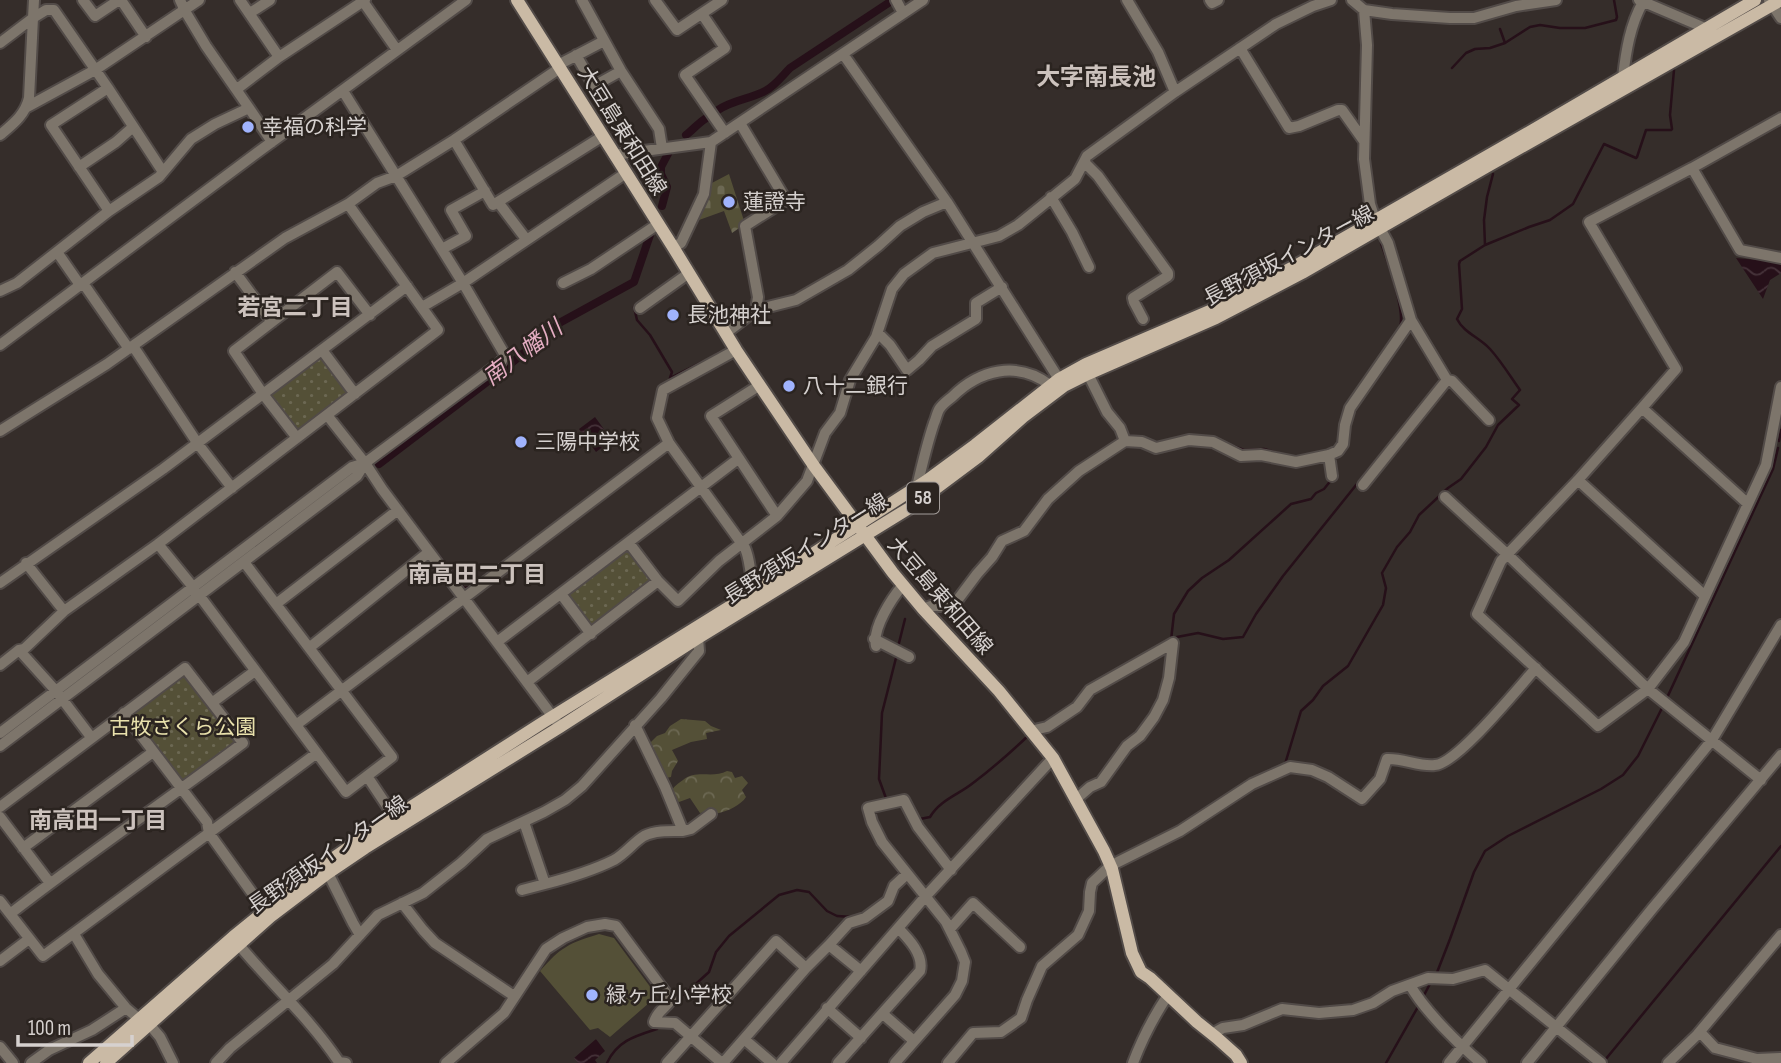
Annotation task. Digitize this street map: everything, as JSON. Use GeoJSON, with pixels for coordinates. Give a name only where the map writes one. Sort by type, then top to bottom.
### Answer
{"type":"FeatureCollection","features":[{"type":"Feature","properties":{"kind":"main road","name":"大豆島東和田線"},"geometry":{"type":"LineString","coordinates":[[517,0],[736,350],[814,466],[903,585],[999,691],[1054,758],[1104,851],[1132,953],[1141,972],[1236,1055],[1241,1063]]}},
{"type":"Feature","properties":{"kind":"main road","name":"長野須坂インター線"},"geometry":{"type":"LineString","coordinates":[[267,913],[758,589],[937,489],[978,457],[1058,383],[1088,374],[1216,318],[1302,273],[1533,130],[1755,0]]}},
{"type":"Feature","properties":{"kind":"main road","name":"長野須坂インター線"},"geometry":{"type":"LineString","coordinates":[[89,1063],[144,1022],[309,875],[395,818],[698,638],[861,530],[917,486],[1086,365],[1212,310],[1378,224],[1486,167],[1774,2]]}},
{"type":"Feature","properties":{"kind":"main road","name":"長野須坂インター線"},"geometry":{"type":"LineString","coordinates":[[106,1063],[144,1022]]}},
{"type":"Feature","properties":{"kind":"street"},"geometry":{"type":"LineString","coordinates":[[0,135],[20,118],[27,107],[34,0]]}},
{"type":"Feature","properties":{"kind":"street"},"geometry":{"type":"LineString","coordinates":[[83,0],[95,16],[120,0],[146,37]]}},
{"type":"Feature","properties":{"kind":"street"},"geometry":{"type":"LineString","coordinates":[[27,107],[95,70],[146,37],[182,5],[199,0]]}},
{"type":"Feature","properties":{"kind":"street"},"geometry":{"type":"LineString","coordinates":[[240,0],[279,57]]}},
{"type":"Feature","properties":{"kind":"street"},"geometry":{"type":"LineString","coordinates":[[250,13],[270,0]]}},
{"type":"Feature","properties":{"kind":"street"},"geometry":{"type":"LineString","coordinates":[[237,89],[363,0],[397,50]]}},
{"type":"Feature","properties":{"kind":"street"},"geometry":{"type":"LineString","coordinates":[[0,345],[466,0]]}},
{"type":"Feature","properties":{"kind":"street"},"geometry":{"type":"LineString","coordinates":[[582,0],[621,71],[659,129],[662,149]]}},
{"type":"Feature","properties":{"kind":"street"},"geometry":{"type":"LineString","coordinates":[[655,0],[677,30],[722,0]]}},
{"type":"Feature","properties":{"kind":"street"},"geometry":{"type":"LineString","coordinates":[[896,0],[903,13]]}},
{"type":"Feature","properties":{"kind":"street"},"geometry":{"type":"LineString","coordinates":[[614,155],[711,142],[923,0]]}},
{"type":"Feature","properties":{"kind":"street"},"geometry":{"type":"LineString","coordinates":[[1126,0],[1158,52],[1175,92]]}},
{"type":"Feature","properties":{"kind":"street"},"geometry":{"type":"LineString","coordinates":[[1210,0],[1212,3],[1218,0]]}},
{"type":"Feature","properties":{"kind":"street"},"geometry":{"type":"LineString","coordinates":[[629,543],[658,581],[678,601],[719,561],[777,516],[807,481],[825,433],[843,407],[850,380],[878,333],[892,289],[904,274],[933,253],[999,236],[1007,231],[1039,209],[1075,178],[1087,156],[1175,92],[1276,24],[1331,0]]}},
{"type":"Feature","properties":{"kind":"street"},"geometry":{"type":"LineString","coordinates":[[1352,0],[1364,10],[1450,18],[1474,18],[1516,6],[1556,0]]}},
{"type":"Feature","properties":{"kind":"street"},"geometry":{"type":"LineString","coordinates":[[1623,77],[1631,32],[1641,1],[1705,28]]}},
{"type":"Feature","properties":{"kind":"street"},"geometry":{"type":"LineString","coordinates":[[1774,2],[1781,18]]}},
{"type":"Feature","properties":{"kind":"street"},"geometry":{"type":"LineString","coordinates":[[182,5],[206,46],[272,142]]}},
{"type":"Feature","properties":{"kind":"street"},"geometry":{"type":"LineString","coordinates":[[0,43],[46,10],[54,10],[163,172]]}},
{"type":"Feature","properties":{"kind":"street"},"geometry":{"type":"LineString","coordinates":[[1364,10],[1367,45],[1364,159],[1370,204],[1388,243],[1411,320],[1447,380],[1452,381],[1489,420]]}},
{"type":"Feature","properties":{"kind":"street"},"geometry":{"type":"LineString","coordinates":[[702,14],[725,48],[685,75],[724,132]]}},
{"type":"Feature","properties":{"kind":"street"},"geometry":{"type":"LineString","coordinates":[[0,430],[131,348],[285,238],[348,204],[377,183],[396,176],[454,140],[559,66],[604,41]]}},
{"type":"Feature","properties":{"kind":"street"},"geometry":{"type":"LineString","coordinates":[[1240,48],[1289,128],[1299,127],[1342,110],[1364,141]]}},
{"type":"Feature","properties":{"kind":"street"},"geometry":{"type":"LineString","coordinates":[[842,54],[947,202],[1002,287],[1058,383]]}},
{"type":"Feature","properties":{"kind":"street"},"geometry":{"type":"LineString","coordinates":[[576,55],[594,86],[621,71]]}},
{"type":"Feature","properties":{"kind":"street"},"geometry":{"type":"LineString","coordinates":[[108,88],[51,125],[109,212]]}},
{"type":"Feature","properties":{"kind":"street"},"geometry":{"type":"LineString","coordinates":[[0,746],[59,695],[352,467],[365,463],[501,362],[505,355],[343,91]]}},
{"type":"Feature","properties":{"kind":"street"},"geometry":{"type":"LineString","coordinates":[[0,291],[17,283],[163,172],[191,139],[249,108]]}},
{"type":"Feature","properties":{"kind":"street"},"geometry":{"type":"LineString","coordinates":[[1781,118],[1692,169],[1589,222],[1676,369],[1502,561],[1477,614],[1598,726],[1652,693],[1684,642],[1766,465],[1781,387]]}},
{"type":"Feature","properties":{"kind":"street"},"geometry":{"type":"LineString","coordinates":[[740,123],[786,200],[746,226],[758,297],[756,310]]}},
{"type":"Feature","properties":{"kind":"street"},"geometry":{"type":"LineString","coordinates":[[79,167],[133,127]]}},
{"type":"Feature","properties":{"kind":"street"},"geometry":{"type":"LineString","coordinates":[[454,140],[494,205],[603,136]]}},
{"type":"Feature","properties":{"kind":"street"},"geometry":{"type":"LineString","coordinates":[[673,247],[681,243],[704,194],[711,142]]}},
{"type":"Feature","properties":{"kind":"street"},"geometry":{"type":"LineString","coordinates":[[1084,162],[1098,176],[1168,273],[1168,276],[1133,298],[1143,319]]}},
{"type":"Feature","properties":{"kind":"street"},"geometry":{"type":"LineString","coordinates":[[1692,169],[1740,250],[1781,258]]}},
{"type":"Feature","properties":{"kind":"street"},"geometry":{"type":"LineString","coordinates":[[422,307],[463,283],[626,173]]}},
{"type":"Feature","properties":{"kind":"street"},"geometry":{"type":"LineString","coordinates":[[442,249],[466,236],[451,210],[485,191]]}},
{"type":"Feature","properties":{"kind":"street"},"geometry":{"type":"LineString","coordinates":[[1051,197],[1089,267]]}},
{"type":"Feature","properties":{"kind":"street"},"geometry":{"type":"LineString","coordinates":[[498,202],[526,239]]}},
{"type":"Feature","properties":{"kind":"street"},"geometry":{"type":"LineString","coordinates":[[726,333],[756,310],[796,300],[848,270],[900,226],[947,202]]}},
{"type":"Feature","properties":{"kind":"street"},"geometry":{"type":"LineString","coordinates":[[0,665],[24,649],[64,611],[158,544],[438,330],[348,204]]}},
{"type":"Feature","properties":{"kind":"street"},"geometry":{"type":"LineString","coordinates":[[563,283],[591,269],[658,223]]}},
{"type":"Feature","properties":{"kind":"street"},"geometry":{"type":"LineString","coordinates":[[57,252],[131,348],[232,488]]}},
{"type":"Feature","properties":{"kind":"street"},"geometry":{"type":"LineString","coordinates":[[235,272],[272,322]]}},
{"type":"Feature","properties":{"kind":"street"},"geometry":{"type":"LineString","coordinates":[[297,438],[234,351],[337,272],[370,314]]}},
{"type":"Feature","properties":{"kind":"street"},"geometry":{"type":"LineString","coordinates":[[640,308],[689,274]]}},
{"type":"Feature","properties":{"kind":"street"},"geometry":{"type":"LineString","coordinates":[[0,583],[198,444],[407,286]]}},
{"type":"Feature","properties":{"kind":"street"},"geometry":{"type":"LineString","coordinates":[[878,333],[907,370],[932,346],[976,319],[976,303],[1002,287]]}},
{"type":"Feature","properties":{"kind":"street"},"geometry":{"type":"LineString","coordinates":[[923,609],[953,606],[1002,541],[1024,531],[1048,499],[1079,471],[1125,440],[1142,442],[1156,448],[1189,440],[1213,442],[1241,456],[1261,454],[1296,462],[1338,451],[1343,444],[1350,408],[1411,320]]}},
{"type":"Feature","properties":{"kind":"street"},"geometry":{"type":"LineString","coordinates":[[322,350],[355,394]]}},
{"type":"Feature","properties":{"kind":"street"},"geometry":{"type":"LineString","coordinates":[[736,350],[663,390],[657,418],[668,443],[747,551],[750,576],[758,589]]}},
{"type":"Feature","properties":{"kind":"street"},"geometry":{"type":"LineString","coordinates":[[917,486],[923,456],[941,407],[962,386],[995,371],[1027,372],[1058,383]]}},
{"type":"Feature","properties":{"kind":"street"},"geometry":{"type":"LineString","coordinates":[[1088,374],[1125,440]]}},
{"type":"Feature","properties":{"kind":"street"},"geometry":{"type":"LineString","coordinates":[[1363,485],[1447,380]]}},
{"type":"Feature","properties":{"kind":"street"},"geometry":{"type":"LineString","coordinates":[[760,385],[710,416],[777,516]]}},
{"type":"Feature","properties":{"kind":"street"},"geometry":{"type":"LineString","coordinates":[[1642,408],[1747,503]]}},
{"type":"Feature","properties":{"kind":"street"},"geometry":{"type":"LineString","coordinates":[[327,415],[557,721]]}},
{"type":"Feature","properties":{"kind":"street"},"geometry":{"type":"LineString","coordinates":[[296,725],[668,443]]}},
{"type":"Feature","properties":{"kind":"street"},"geometry":{"type":"LineString","coordinates":[[1329,455],[1332,477]]}},
{"type":"Feature","properties":{"kind":"street"},"geometry":{"type":"LineString","coordinates":[[497,642],[738,459]]}},
{"type":"Feature","properties":{"kind":"street"},"geometry":{"type":"LineString","coordinates":[[196,591],[244,562],[357,476],[365,463]]}},
{"type":"Feature","properties":{"kind":"street"},"geometry":{"type":"LineString","coordinates":[[1578,480],[1705,596]]}},
{"type":"Feature","properties":{"kind":"street"},"geometry":{"type":"LineString","coordinates":[[1445,497],[1652,693],[1761,780]]}},
{"type":"Feature","properties":{"kind":"street"},"geometry":{"type":"LineString","coordinates":[[276,604],[398,510]]}},
{"type":"Feature","properties":{"kind":"street"},"geometry":{"type":"LineString","coordinates":[[158,544],[346,792],[392,757],[244,562]]}},
{"type":"Feature","properties":{"kind":"street"},"geometry":{"type":"LineString","coordinates":[[309,648],[429,552]]}},
{"type":"Feature","properties":{"kind":"street"},"geometry":{"type":"LineString","coordinates":[[26,563],[64,611]]}},
{"type":"Feature","properties":{"kind":"street"},"geometry":{"type":"LineString","coordinates":[[527,682],[658,581]]}},
{"type":"Feature","properties":{"kind":"street"},"geometry":{"type":"LineString","coordinates":[[901,652],[875,642],[892,599],[903,585]]}},
{"type":"Feature","properties":{"kind":"street"},"geometry":{"type":"LineString","coordinates":[[561,594],[591,634]]}},
{"type":"Feature","properties":{"kind":"street"},"geometry":{"type":"LineString","coordinates":[[1449,1063],[1712,740],[1781,625]]}},
{"type":"Feature","properties":{"kind":"street"},"geometry":{"type":"LineString","coordinates":[[216,1063],[230,1048],[333,964],[378,915],[423,893],[487,839],[565,800],[582,786],[699,651],[698,638]]}},
{"type":"Feature","properties":{"kind":"street"},"geometry":{"type":"LineString","coordinates":[[1030,731],[1047,726],[1077,707],[1090,690],[1173,643],[1169,678],[1163,700],[1154,717],[1140,736],[1127,746],[1101,782],[1090,787],[1075,800]]}},
{"type":"Feature","properties":{"kind":"street"},"geometry":{"type":"LineString","coordinates":[[19,650],[59,695],[91,737]]}},
{"type":"Feature","properties":{"kind":"street"},"geometry":{"type":"LineString","coordinates":[[0,807],[186,668],[243,743],[10,914]]}},
{"type":"Feature","properties":{"kind":"street"},"geometry":{"type":"LineString","coordinates":[[948,1063],[973,1033],[1000,1032],[1021,1018],[1042,966],[1078,936],[1089,911],[1092,883],[1110,866],[1180,831],[1252,784],[1290,767],[1312,770],[1328,777],[1362,799],[1380,779],[1387,760],[1416,765],[1438,765],[1446,762],[1536,668]]}},
{"type":"Feature","properties":{"kind":"street"},"geometry":{"type":"LineString","coordinates":[[213,702],[255,671]]}},
{"type":"Feature","properties":{"kind":"street"},"geometry":{"type":"LineString","coordinates":[[0,733],[59,695]]}},
{"type":"Feature","properties":{"kind":"street"},"geometry":{"type":"LineString","coordinates":[[124,713],[207,822],[209,833],[267,913]]}},
{"type":"Feature","properties":{"kind":"street"},"geometry":{"type":"LineString","coordinates":[[635,725],[683,831]]}},
{"type":"Feature","properties":{"kind":"street"},"geometry":{"type":"LineString","coordinates":[[23,848],[153,751]]}},
{"type":"Feature","properties":{"kind":"street"},"geometry":{"type":"LineString","coordinates":[[0,901],[43,956],[317,753]]}},
{"type":"Feature","properties":{"kind":"street"},"geometry":{"type":"LineString","coordinates":[[1527,1063],[1781,755]]}},
{"type":"Feature","properties":{"kind":"street"},"geometry":{"type":"LineString","coordinates":[[781,1063],[925,897],[1054,758]]}},
{"type":"Feature","properties":{"kind":"street"},"geometry":{"type":"LineString","coordinates":[[367,776],[395,818]]}},
{"type":"Feature","properties":{"kind":"street"},"geometry":{"type":"LineString","coordinates":[[895,1063],[955,995],[962,981],[965,962],[946,922],[882,842],[868,808],[904,800],[918,827],[951,870]]}},
{"type":"Feature","properties":{"kind":"street"},"geometry":{"type":"LineString","coordinates":[[522,890],[575,876],[614,859],[643,836],[691,829],[711,814]]}},
{"type":"Feature","properties":{"kind":"street"},"geometry":{"type":"LineString","coordinates":[[0,817],[50,883]]}},
{"type":"Feature","properties":{"kind":"street"},"geometry":{"type":"LineString","coordinates":[[524,822],[545,884]]}},
{"type":"Feature","properties":{"kind":"street"},"geometry":{"type":"LineString","coordinates":[[328,873],[360,935]]}},
{"type":"Feature","properties":{"kind":"street"},"geometry":{"type":"LineString","coordinates":[[446,1063],[504,1013],[546,949],[587,927],[605,924],[616,926],[671,1000],[658,1012],[654,1022],[675,1023],[723,1063],[849,923],[865,918],[888,901],[894,886],[907,874]]}},
{"type":"Feature","properties":{"kind":"street"},"geometry":{"type":"LineString","coordinates":[[402,903],[435,943],[514,996]]}},
{"type":"Feature","properties":{"kind":"street"},"geometry":{"type":"LineString","coordinates":[[950,929],[973,903],[1020,947]]}},
{"type":"Feature","properties":{"kind":"street"},"geometry":{"type":"LineString","coordinates":[[838,1063],[920,971],[922,965],[915,949],[898,928]]}},
{"type":"Feature","properties":{"kind":"street"},"geometry":{"type":"LineString","coordinates":[[74,934],[98,974],[126,1008],[160,1037],[173,1063]]}},
{"type":"Feature","properties":{"kind":"street"},"geometry":{"type":"LineString","coordinates":[[1668,1063],[1700,1032],[1781,935]]}},
{"type":"Feature","properties":{"kind":"street"},"geometry":{"type":"LineString","coordinates":[[0,961],[29,939]]}},
{"type":"Feature","properties":{"kind":"street"},"geometry":{"type":"LineString","coordinates":[[236,941],[314,1027],[340,1062],[346,1063]]}},
{"type":"Feature","properties":{"kind":"street"},"geometry":{"type":"LineString","coordinates":[[667,1063],[776,941],[806,968]]}},
{"type":"Feature","properties":{"kind":"street"},"geometry":{"type":"LineString","coordinates":[[829,945],[861,971]]}},
{"type":"Feature","properties":{"kind":"street"},"geometry":{"type":"LineString","coordinates":[[1212,1034],[1282,1009],[1319,1013],[1353,1010],[1373,1003],[1392,991],[1433,978],[1453,979],[1485,970],[1600,1063]]}},
{"type":"Feature","properties":{"kind":"street"},"geometry":{"type":"LineString","coordinates":[[1410,985],[1462,1048],[1481,1063]]}},
{"type":"Feature","properties":{"kind":"street"},"geometry":{"type":"LineString","coordinates":[[1133,1063],[1168,995]]}},
{"type":"Feature","properties":{"kind":"street"},"geometry":{"type":"LineString","coordinates":[[31,1063],[49,1050],[92,1030],[126,1008]]}},
{"type":"Feature","properties":{"kind":"street"},"geometry":{"type":"LineString","coordinates":[[827,1009],[861,1038]]}},
{"type":"Feature","properties":{"kind":"street"},"geometry":{"type":"LineString","coordinates":[[883,1014],[914,1041]]}},
{"type":"Feature","properties":{"kind":"street"},"geometry":{"type":"LineString","coordinates":[[1700,1032],[1715,1048],[1757,1059],[1781,1058]]}},
{"type":"Feature","properties":{"kind":"street"},"geometry":{"type":"LineString","coordinates":[[744,1039],[772,1063]]}},
{"type":"Feature","properties":{"kind":"street"},"geometry":{"type":"LineString","coordinates":[[0,1047],[13,1063]]}},
{"type":"Feature","properties":{"kind":"green space"},"geometry":{"type":"Polygon","coordinates":[[[729,174],[745,224],[732,233],[724,211],[699,220],[697,217],[710,184],[729,174]]]}},
{"type":"Feature","properties":{"kind":"green space"},"geometry":{"type":"Polygon","coordinates":[[[324,355],[351,393],[298,432],[270,395],[324,355]]]}},
{"type":"Feature","properties":{"kind":"green space"},"geometry":{"type":"Polygon","coordinates":[[[625,549],[630,550],[651,581],[589,628],[566,593],[625,549]]]}},
{"type":"Feature","properties":{"kind":"green space","name":"古牧さくら公園"},"geometry":{"type":"Polygon","coordinates":[[[185,668],[243,743],[181,790],[124,713],[185,668]]]}},
{"type":"Feature","properties":{"kind":"green space"},"geometry":{"type":"Polygon","coordinates":[[[681,719],[705,721],[721,730],[706,733],[707,739],[672,750],[678,761],[671,777],[661,779],[649,744],[681,719]]]}},
{"type":"Feature","properties":{"kind":"green space"},"geometry":{"type":"Polygon","coordinates":[[[732,772],[735,778],[742,776],[748,783],[742,790],[746,797],[730,809],[719,813],[700,813],[690,798],[679,802],[670,797],[674,787],[688,777],[732,772]]]}},
{"type":"Feature","properties":{"kind":"green space"},"geometry":{"type":"Polygon","coordinates":[[[599,934],[614,938],[657,996],[610,1037],[598,1028],[590,1030],[540,971],[566,947],[599,934]]]}},
{"type":"Feature","properties":{"kind":"water"},"geometry":{"type":"Polygon","coordinates":[[[1736,258],[1781,262],[1781,273],[1770,280],[1763,299],[1736,258]]]}},
{"type":"Feature","properties":{"kind":"water"},"geometry":{"type":"Polygon","coordinates":[[[595,417],[612,440],[596,452],[579,429],[595,417]]]}},
{"type":"Feature","properties":{"kind":"water"},"geometry":{"type":"Polygon","coordinates":[[[596,1039],[605,1051],[595,1060],[597,1063],[578,1063],[574,1058],[596,1039]]]}},
{"type":"Feature","properties":{"kind":"waterway","name":"南八幡川"},"geometry":{"type":"LineString","coordinates":[[718,110],[769,89],[790,68],[893,0]]}},
{"type":"Feature","properties":{"kind":"waterway"},"geometry":{"type":"LineString","coordinates":[[1452,68],[1466,53],[1505,43],[1530,27],[1540,25],[1585,28],[1616,20],[1614,0]]}},
{"type":"Feature","properties":{"kind":"waterway"},"geometry":{"type":"LineString","coordinates":[[1500,29],[1505,43]]}},
{"type":"Feature","properties":{"kind":"waterway"},"geometry":{"type":"LineString","coordinates":[[1485,245],[1550,220],[1573,204],[1604,144],[1636,158],[1646,130],[1671,130],[1674,70]]}},
{"type":"Feature","properties":{"kind":"waterway","name":"南八幡川"},"geometry":{"type":"LineString","coordinates":[[686,135],[708,117]]}},
{"type":"Feature","properties":{"kind":"waterway"},"geometry":{"type":"LineString","coordinates":[[0,127],[8,121]]}},
{"type":"Feature","properties":{"kind":"waterway","name":"南八幡川"},"geometry":{"type":"LineString","coordinates":[[662,206],[667,187],[661,167],[670,150]]}},
{"type":"Feature","properties":{"kind":"waterway"},"geometry":{"type":"LineString","coordinates":[[1285,764],[1301,711],[1323,686],[1348,666],[1383,605],[1386,588],[1382,573],[1397,547],[1410,532],[1419,515],[1461,479],[1486,447],[1498,425],[1519,405],[1512,399],[1520,390],[1502,364],[1490,349],[1457,319],[1462,309],[1459,264],[1485,245],[1484,220],[1493,174]]}},
{"type":"Feature","properties":{"kind":"waterway","name":"南八幡川"},"geometry":{"type":"LineString","coordinates":[[379,464],[561,322],[634,282],[650,235]]}},
{"type":"Feature","properties":{"kind":"waterway"},"geometry":{"type":"LineString","coordinates":[[1381,243],[1398,297],[1400,327]]}},
{"type":"Feature","properties":{"kind":"waterway"},"geometry":{"type":"LineString","coordinates":[[645,298],[634,307],[637,320],[650,335],[672,372],[670,378],[704,361]]}},
{"type":"Feature","properties":{"kind":"waterway"},"geometry":{"type":"LineString","coordinates":[[712,357],[720,352]]}},
{"type":"Feature","properties":{"kind":"waterway"},"geometry":{"type":"LineString","coordinates":[[1779,441],[1781,430]]}},
{"type":"Feature","properties":{"kind":"waterway"},"geometry":{"type":"LineString","coordinates":[[1233,446],[1244,450],[1264,449],[1281,454]]}},
{"type":"Feature","properties":{"kind":"waterway"},"geometry":{"type":"LineString","coordinates":[[1666,700],[1773,469],[1778,448]]}},
{"type":"Feature","properties":{"kind":"waterway"},"geometry":{"type":"LineString","coordinates":[[1177,637],[1198,633],[1223,639],[1243,637],[1283,576],[1381,454]]}},
{"type":"Feature","properties":{"kind":"waterway"},"geometry":{"type":"LineString","coordinates":[[1171,640],[1174,614],[1188,591],[1229,560],[1291,504],[1311,499],[1332,479]]}},
{"type":"Feature","properties":{"kind":"waterway"},"geometry":{"type":"LineString","coordinates":[[385,485],[464,588],[470,587]]}},
{"type":"Feature","properties":{"kind":"waterway"},"geometry":{"type":"LineString","coordinates":[[898,647],[905,619]]}},
{"type":"Feature","properties":{"kind":"waterway"},"geometry":{"type":"LineString","coordinates":[[887,801],[879,779],[882,713],[897,654]]}},
{"type":"Feature","properties":{"kind":"waterway"},"geometry":{"type":"LineString","coordinates":[[1436,975],[1474,872],[1485,851],[1623,775],[1638,756],[1663,706]]}},
{"type":"Feature","properties":{"kind":"waterway"},"geometry":{"type":"LineString","coordinates":[[920,819],[930,817],[939,806],[1002,760],[1029,735]]}},
{"type":"Feature","properties":{"kind":"waterway"},"geometry":{"type":"LineString","coordinates":[[1605,1060],[1781,846]]}},
{"type":"Feature","properties":{"kind":"waterway"},"geometry":{"type":"LineString","coordinates":[[892,863],[901,875]]}},
{"type":"Feature","properties":{"kind":"waterway"},"geometry":{"type":"LineString","coordinates":[[676,1000],[709,972],[716,952],[729,936],[779,895],[797,890],[809,892],[827,911],[837,916],[853,917]]}},
{"type":"Feature","properties":{"kind":"waterway"},"geometry":{"type":"LineString","coordinates":[[1422,999],[1432,980]]}},
{"type":"Feature","properties":{"kind":"waterway"},"geometry":{"type":"LineString","coordinates":[[1386,1063],[1419,1005]]}},
{"type":"Feature","properties":{"kind":"waterway"},"geometry":{"type":"LineString","coordinates":[[607,1063],[621,1044],[657,1029]]}},
{"type":"Feature","properties":{"kind":"place","name":"幸福の科学"},"geometry":{"type":"Point","coordinates":[248,127]}},
{"type":"Feature","properties":{"kind":"place","name":"蓮證寺"},"geometry":{"type":"Point","coordinates":[729,202]}},
{"type":"Feature","properties":{"kind":"place","name":"長池神社"},"geometry":{"type":"Point","coordinates":[673,315]}},
{"type":"Feature","properties":{"kind":"place","name":"八十二銀行"},"geometry":{"type":"Point","coordinates":[789,386]}},
{"type":"Feature","properties":{"kind":"place","name":"三陽中学校"},"geometry":{"type":"Point","coordinates":[521,442]}},
{"type":"Feature","properties":{"kind":"place","name":"緑ヶ丘小学校"},"geometry":{"type":"Point","coordinates":[592,995]}},
{"type":"Feature","properties":{"kind":"district","name":"大字南長池"},"geometry":{"type":"Point","coordinates":[1096,77]}},
{"type":"Feature","properties":{"kind":"district","name":"若宮二丁目"},"geometry":{"type":"Point","coordinates":[295,308]}},
{"type":"Feature","properties":{"kind":"district","name":"南高田二丁目"},"geometry":{"type":"Point","coordinates":[477,575]}},
{"type":"Feature","properties":{"kind":"district","name":"南高田一丁目"},"geometry":{"type":"Point","coordinates":[98,821]}}]}
